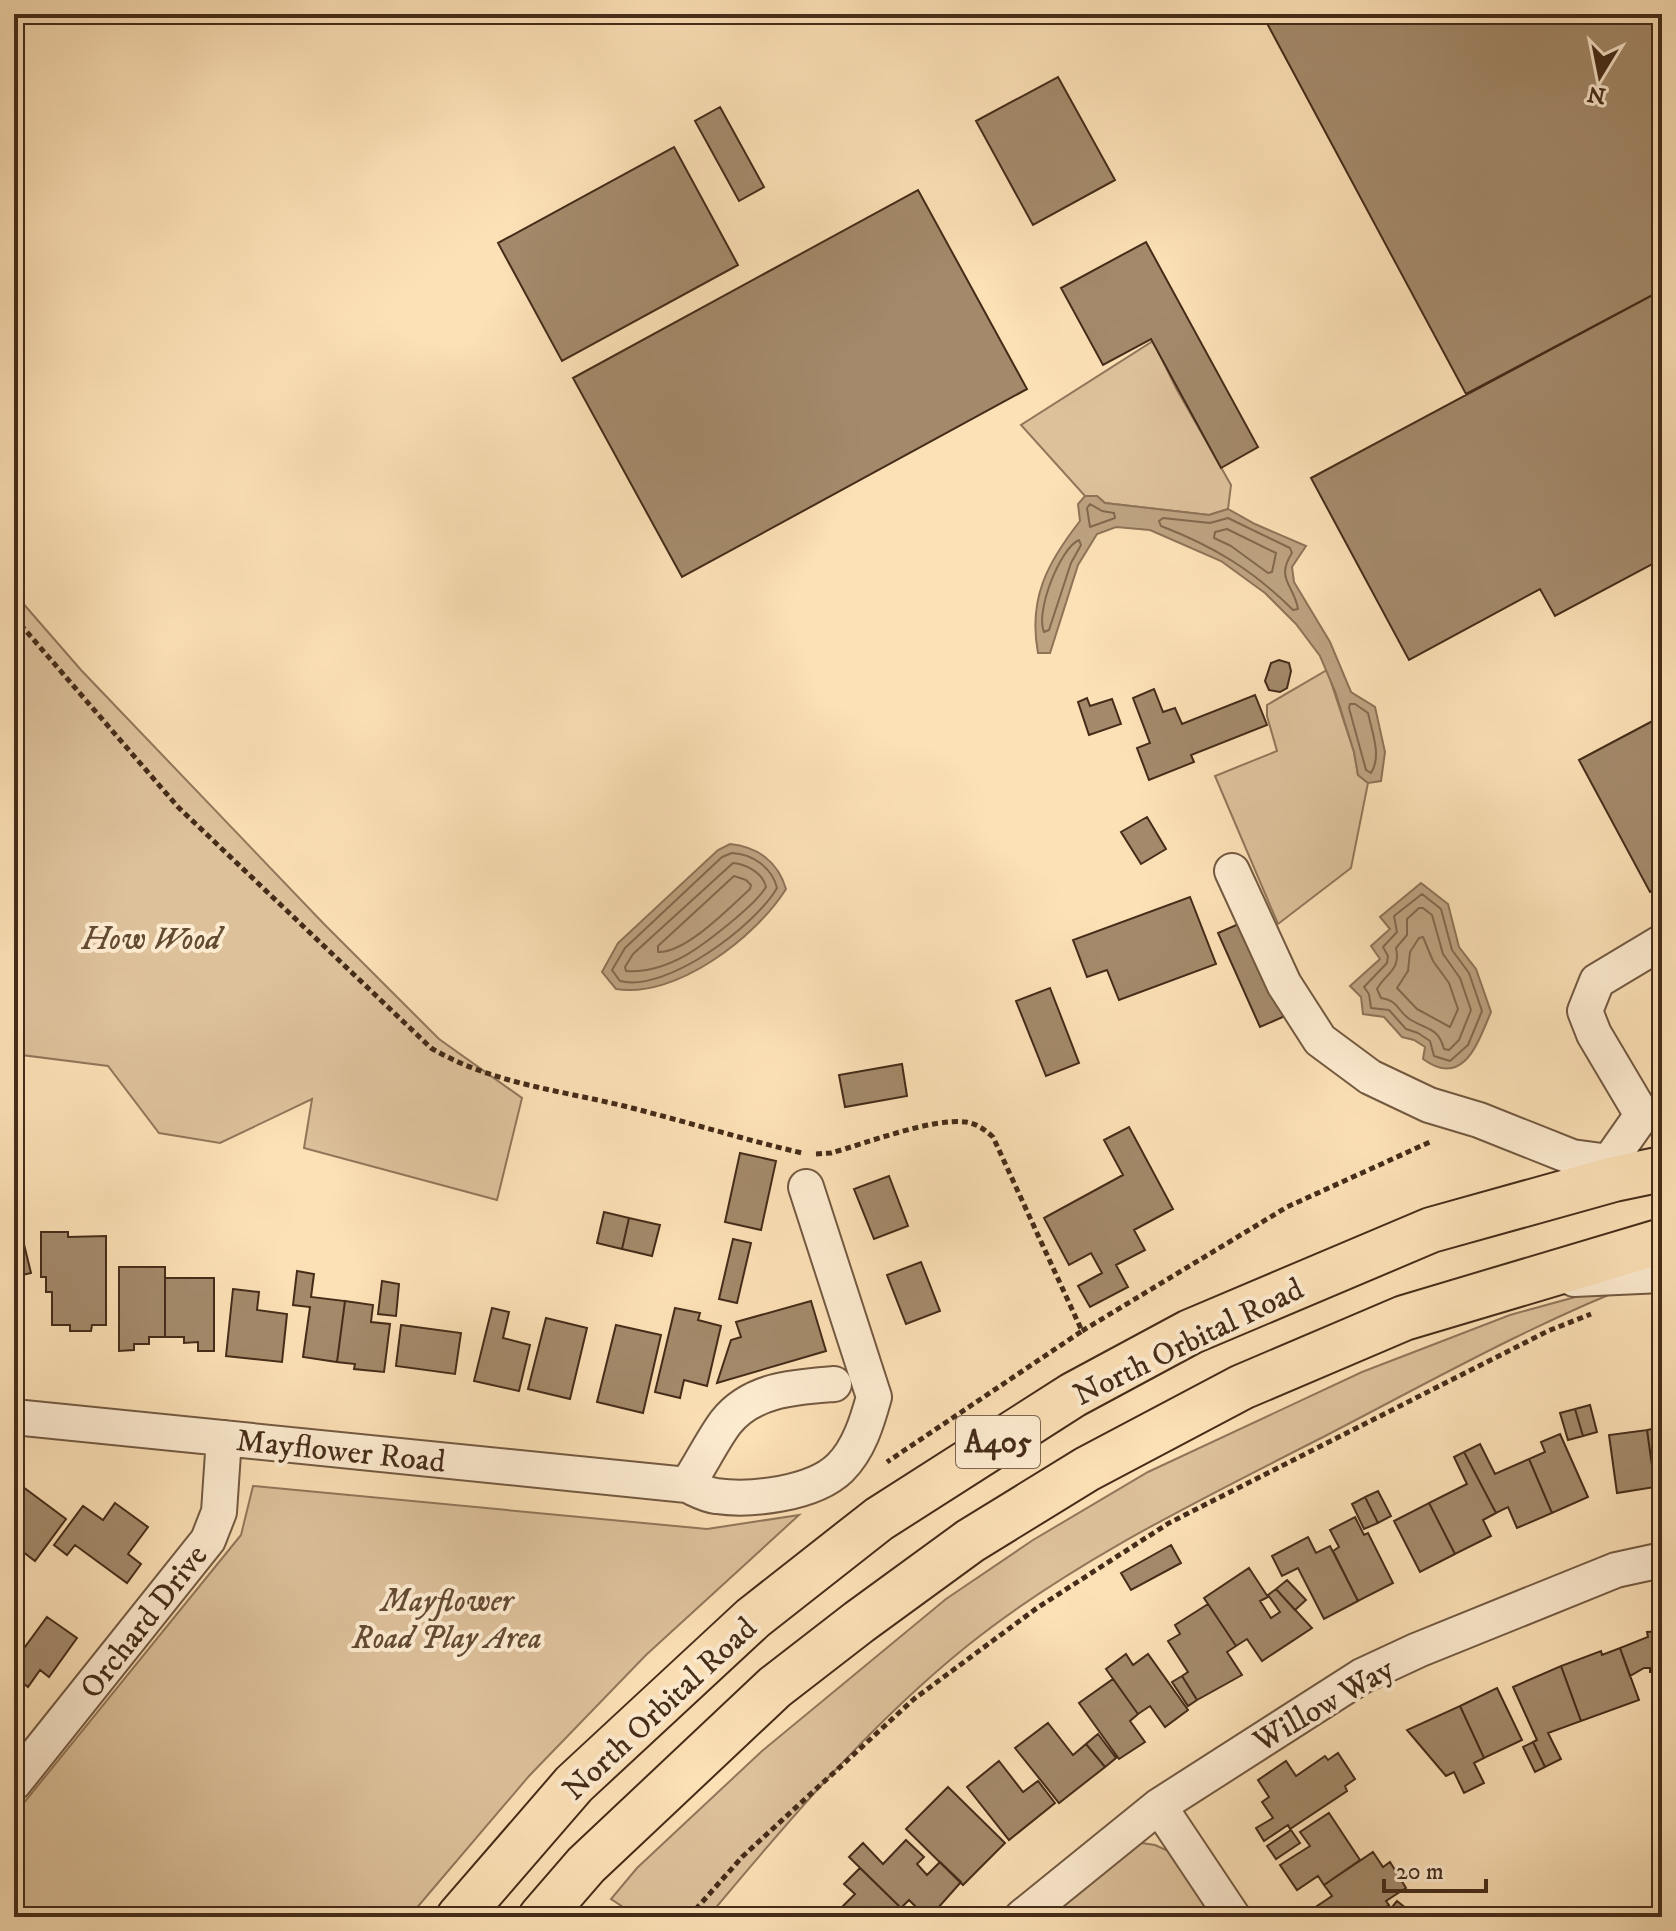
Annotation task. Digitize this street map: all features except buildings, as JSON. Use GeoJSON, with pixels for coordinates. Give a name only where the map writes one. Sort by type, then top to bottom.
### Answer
{"type":"FeatureCollection","features":[{"type":"Feature","properties":{"kind":"highway","name":"North Orbital Road"},"geometry":{"type":"LineString","coordinates":[[459,1917],[574,1784],[753,1618],[879,1519],[1047,1411],[1190,1332],[1431,1230],[1612,1170],[1662,1169]]}},
{"type":"Feature","properties":{"kind":"highway"},"geometry":{"type":"LineString","coordinates":[[1612,1170],[1650,1200],[1662,1203]]}},
{"type":"Feature","properties":{"kind":"highway","name":"North Orbital Road"},"geometry":{"type":"LineString","coordinates":[[541,1917],[586,1865],[775,1687],[970,1541],[1087,1469],[1242,1387],[1404,1318],[1662,1241]]}},
{"type":"Feature","properties":{"kind":"street"},"geometry":{"type":"LineString","coordinates":[[1232,871],[1284,984],[1320,1040],[1370,1077],[1429,1105],[1479,1120],[1612,1170],[1642,1115],[1594,1034],[1585,1011],[1597,981],[1662,942]]}},
{"type":"Feature","properties":{"kind":"street","name":"Mayflower Road"},"geometry":{"type":"LineString","coordinates":[[14,1417],[677,1484],[714,1496],[752,1497],[788,1493],[815,1484],[839,1470],[866,1426],[874,1397],[806,1187]]}},
{"type":"Feature","properties":{"kind":"street"},"geometry":{"type":"LineString","coordinates":[[1520,1281],[1662,1275]]}},
{"type":"Feature","properties":{"kind":"street"},"geometry":{"type":"LineString","coordinates":[[677,1484],[726,1422],[746,1403],[773,1392],[834,1384]]}},
{"type":"Feature","properties":{"kind":"street","name":"Orchard Drive"},"geometry":{"type":"LineString","coordinates":[[14,1783],[208,1540],[219,1512],[224,1438]]}},
{"type":"Feature","properties":{"kind":"street","name":"Willow Way"},"geometry":{"type":"LineString","coordinates":[[1022,1917],[1159,1806],[1362,1676],[1418,1650],[1616,1570],[1662,1560]]}},
{"type":"Feature","properties":{"kind":"street"},"geometry":{"type":"LineString","coordinates":[[1159,1806],[1233,1917]]}},
{"type":"Feature","properties":{"kind":"path"},"geometry":{"type":"LineString","coordinates":[[14,617],[178,807],[431,1048],[457,1063],[488,1075],[808,1154],[831,1153],[942,1122],[966,1122],[982,1127],[993,1137],[1082,1331]]}},
{"type":"Feature","properties":{"kind":"path"},"geometry":{"type":"LineString","coordinates":[[879,1467],[1082,1331],[1287,1207],[1479,1120]]}},
{"type":"Feature","properties":{"kind":"path"},"geometry":{"type":"LineString","coordinates":[[689,1917],[742,1857],[914,1699],[1037,1608],[1169,1523],[1548,1331],[1605,1308]]}},
{"type":"Feature","properties":{"kind":"green space"},"geometry":{"type":"Polygon","coordinates":[[[1153,341],[1231,485],[1228,509],[1209,515],[1105,503],[1097,496],[1085,496],[1021,425],[1153,341]]]}},
{"type":"Feature","properties":{"kind":"green space","name":"How Wood"},"geometry":{"type":"Polygon","coordinates":[[[14,593],[81,670],[324,924],[439,1039],[522,1098],[497,1200],[304,1148],[312,1099],[220,1143],[159,1133],[108,1066],[14,1054],[14,593]]]}},
{"type":"Feature","properties":{"kind":"green space"},"geometry":{"type":"Polygon","coordinates":[[[1327,670],[1354,752],[1358,775],[1368,783],[1351,868],[1278,924],[1215,776],[1277,751],[1267,705],[1327,670]]]}},
{"type":"Feature","properties":{"kind":"green space"},"geometry":{"type":"Polygon","coordinates":[[[1643,1281],[1602,1297],[1444,1374],[1188,1506],[1051,1585],[967,1646],[897,1708],[800,1809],[708,1917],[638,1917],[611,1899],[637,1868],[762,1751],[946,1599],[1033,1540],[1148,1472],[1362,1372],[1510,1315],[1643,1281]]]}},
{"type":"Feature","properties":{"kind":"green space","name":"Mayflower Road Play Area"},"geometry":{"type":"Polygon","coordinates":[[[253,1486],[707,1529],[799,1515],[646,1655],[529,1776],[409,1917],[20,1917],[14,1913],[14,1815],[241,1535],[253,1486]]]}},
{"type":"Feature","properties":{"kind":"green space"},"geometry":{"type":"Polygon","coordinates":[[[1142,1843],[1175,1854],[1219,1917],[1055,1917],[1059,1906],[1130,1847],[1142,1843]]]}},
{"type":"Feature","properties":{"kind":"water"},"geometry":{"type":"Polygon","coordinates":[[[1085,496],[1097,496],[1105,503],[1209,515],[1228,509],[1306,546],[1292,567],[1294,582],[1330,642],[1351,692],[1375,707],[1385,752],[1381,781],[1368,783],[1358,775],[1335,691],[1320,656],[1296,624],[1265,593],[1221,561],[1150,530],[1116,527],[1097,534],[1078,565],[1050,653],[1038,653],[1036,616],[1043,582],[1058,552],[1080,521],[1078,504],[1085,496]]]}},
{"type":"Feature","properties":{"kind":"water"},"geometry":{"type":"Polygon","coordinates":[[[730,844],[758,852],[778,871],[786,889],[773,907],[735,944],[688,974],[639,990],[616,989],[602,972],[618,943],[718,850],[730,844]]]}},
{"type":"Feature","properties":{"kind":"water"},"geometry":{"type":"Polygon","coordinates":[[[1421,883],[1448,904],[1459,947],[1476,969],[1491,1012],[1468,1058],[1449,1069],[1437,1067],[1423,1059],[1425,1047],[1402,1037],[1384,1017],[1363,1014],[1361,997],[1350,986],[1380,959],[1371,946],[1390,929],[1380,917],[1421,883]]]}}]}
